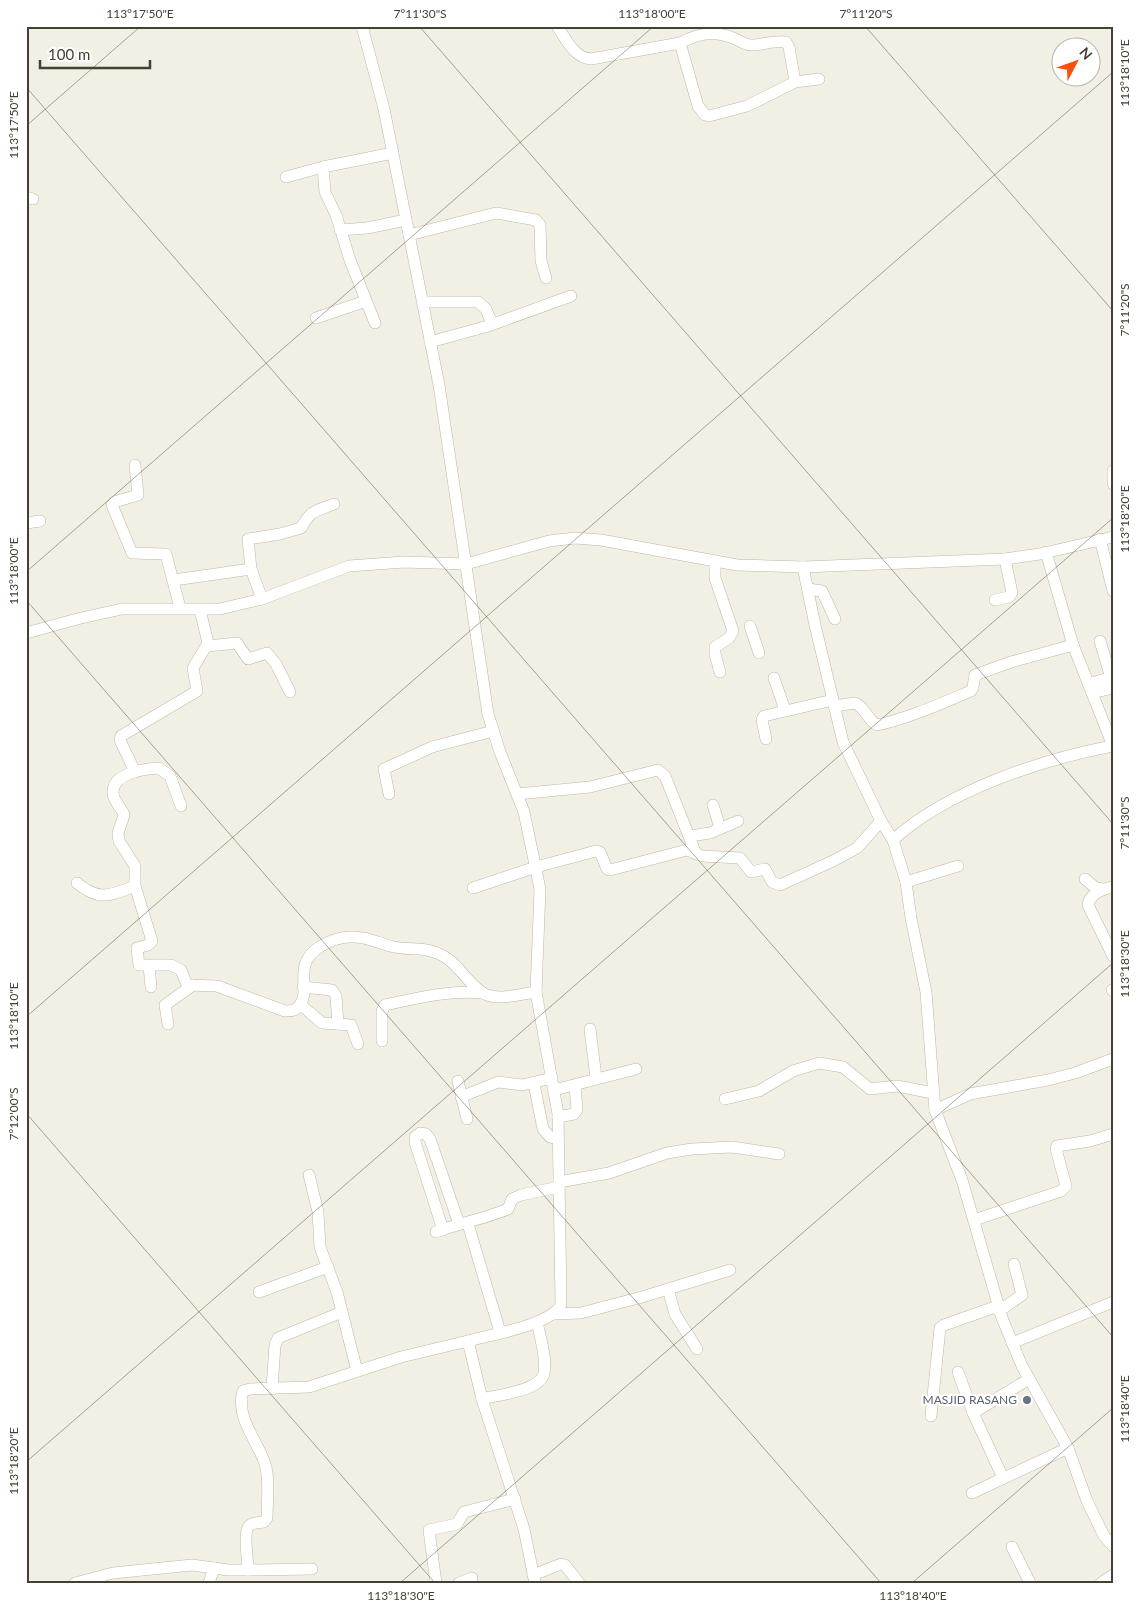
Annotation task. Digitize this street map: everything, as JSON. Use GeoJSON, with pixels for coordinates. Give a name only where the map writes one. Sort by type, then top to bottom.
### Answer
{"type":"FeatureCollection","features":[{"type":"Feature","properties":{"kind":"street"},"geometry":{"type":"LineString","coordinates":[[362,26],[384,109],[439,385],[492,731],[518,794],[540,889],[536,992],[558,1117],[561,1304],[553,1314]]}},
{"type":"Feature","properties":{"kind":"street"},"geometry":{"type":"LineString","coordinates":[[557,26],[576,53],[584,59],[680,42],[693,36],[711,33],[722,34],[750,45],[776,41],[786,42],[790,48],[795,82]]}},
{"type":"Feature","properties":{"kind":"street"},"geometry":{"type":"LineString","coordinates":[[680,42],[698,106],[705,115],[721,114],[747,106],[795,82],[819,79]]}},
{"type":"Feature","properties":{"kind":"street"},"geometry":{"type":"LineString","coordinates":[[286,177],[324,166],[393,153]]}},
{"type":"Feature","properties":{"kind":"street"},"geometry":{"type":"LineString","coordinates":[[324,166],[325,192],[375,323]]}},
{"type":"Feature","properties":{"kind":"street"},"geometry":{"type":"LineString","coordinates":[[409,235],[496,213],[536,220],[540,224],[541,261],[546,278]]}},
{"type":"Feature","properties":{"kind":"street"},"geometry":{"type":"LineString","coordinates":[[340,230],[367,228],[406,220]]}},
{"type":"Feature","properties":{"kind":"street"},"geometry":{"type":"LineString","coordinates":[[430,342],[492,324],[571,296]]}},
{"type":"Feature","properties":{"kind":"street"},"geometry":{"type":"LineString","coordinates":[[316,318],[366,301]]}},
{"type":"Feature","properties":{"kind":"street"},"geometry":{"type":"LineString","coordinates":[[423,302],[478,302],[486,309],[492,324]]}},
{"type":"Feature","properties":{"kind":"street"},"geometry":{"type":"LineString","coordinates":[[135,465],[138,496],[114,502],[112,505],[128,540],[131,552],[165,553],[174,580],[180,608]]}},
{"type":"Feature","properties":{"kind":"street"},"geometry":{"type":"LineString","coordinates":[[1113,471],[1113,484]]}},
{"type":"Feature","properties":{"kind":"street"},"geometry":{"type":"LineString","coordinates":[[262,599],[251,570],[247,542],[249,538],[280,534],[301,528],[306,517],[334,504]]}},
{"type":"Feature","properties":{"kind":"street"},"geometry":{"type":"LineString","coordinates":[[26,523],[40,521]]}},
{"type":"Feature","properties":{"kind":"street"},"geometry":{"type":"LineString","coordinates":[[26,633],[104,612],[180,608],[220,609],[262,599],[350,566],[404,562],[439,565],[466,564],[549,541],[575,538],[601,540],[737,565],[803,566],[1005,559],[1046,552],[1113,536]]}},
{"type":"Feature","properties":{"kind":"street"},"geometry":{"type":"LineString","coordinates":[[1100,539],[1109,561],[1113,591]]}},
{"type":"Feature","properties":{"kind":"street"},"geometry":{"type":"LineString","coordinates":[[893,840],[916,821],[996,780],[1083,752],[1113,746],[1073,645],[1046,552]]}},
{"type":"Feature","properties":{"kind":"street"},"geometry":{"type":"LineString","coordinates":[[995,600],[1009,597],[1012,594],[1005,559]]}},
{"type":"Feature","properties":{"kind":"street"},"geometry":{"type":"LineString","coordinates":[[715,561],[715,578],[733,631]]}},
{"type":"Feature","properties":{"kind":"street"},"geometry":{"type":"LineString","coordinates":[[803,566],[843,742],[881,821],[893,840],[906,882],[926,992],[935,1110],[962,1180],[999,1308],[1012,1343],[1029,1379],[1068,1448],[1087,1501],[1108,1534],[1113,1546]]}},
{"type":"Feature","properties":{"kind":"street"},"geometry":{"type":"LineString","coordinates":[[174,580],[251,570]]}},
{"type":"Feature","properties":{"kind":"street"},"geometry":{"type":"LineString","coordinates":[[808,588],[822,591],[835,619]]}},
{"type":"Feature","properties":{"kind":"street"},"geometry":{"type":"LineString","coordinates":[[135,772],[120,740],[121,736],[196,691],[193,668],[207,646],[208,639],[200,610]]}},
{"type":"Feature","properties":{"kind":"street"},"geometry":{"type":"LineString","coordinates":[[720,672],[714,654],[715,647],[729,638],[733,631],[755,625],[759,653]]}},
{"type":"Feature","properties":{"kind":"street"},"geometry":{"type":"LineString","coordinates":[[1090,688],[1112,681],[1100,641]]}},
{"type":"Feature","properties":{"kind":"street"},"geometry":{"type":"LineString","coordinates":[[207,646],[237,644],[248,659],[266,654],[276,664],[290,692]]}},
{"type":"Feature","properties":{"kind":"street"},"geometry":{"type":"LineString","coordinates":[[766,739],[762,720],[764,716],[785,710],[834,703],[856,703],[864,709],[873,723],[877,725],[884,724],[916,714],[971,691],[974,687],[975,675],[1017,660],[1073,645]]}},
{"type":"Feature","properties":{"kind":"street"},"geometry":{"type":"LineString","coordinates":[[774,678],[785,710]]}},
{"type":"Feature","properties":{"kind":"street"},"geometry":{"type":"LineString","coordinates":[[389,794],[384,769],[432,747],[492,731]]}},
{"type":"Feature","properties":{"kind":"street"},"geometry":{"type":"LineString","coordinates":[[181,806],[166,772],[160,768],[135,772],[115,783],[113,795],[124,816],[118,833],[123,849],[135,866],[135,886],[152,940],[148,945],[138,948],[136,951],[139,964],[176,967],[183,973],[186,984],[217,986],[286,1012],[295,1010],[300,1005],[307,959],[314,951],[338,938],[352,936],[379,940],[392,946],[425,948],[437,952],[462,970],[482,993]]}},
{"type":"Feature","properties":{"kind":"street"},"geometry":{"type":"LineString","coordinates":[[518,794],[590,787],[658,770],[665,776],[696,854]]}},
{"type":"Feature","properties":{"kind":"street"},"geometry":{"type":"LineString","coordinates":[[713,805],[720,828]]}},
{"type":"Feature","properties":{"kind":"street"},"geometry":{"type":"LineString","coordinates":[[690,836],[710,833],[738,821]]}},
{"type":"Feature","properties":{"kind":"street"},"geometry":{"type":"LineString","coordinates":[[473,888],[536,867],[596,851],[600,852],[607,868],[610,870],[687,850],[696,854],[740,858],[751,872],[765,869],[772,882],[780,885],[857,848],[881,821]]}},
{"type":"Feature","properties":{"kind":"street"},"geometry":{"type":"LineString","coordinates":[[906,882],[958,866]]}},
{"type":"Feature","properties":{"kind":"street"},"geometry":{"type":"LineString","coordinates":[[1085,880],[1096,888],[1108,888]]}},
{"type":"Feature","properties":{"kind":"street"},"geometry":{"type":"LineString","coordinates":[[77,883],[97,896],[111,895],[135,886]]}},
{"type":"Feature","properties":{"kind":"street"},"geometry":{"type":"LineString","coordinates":[[1108,888],[1089,901],[1088,906],[1113,956]]}},
{"type":"Feature","properties":{"kind":"street"},"geometry":{"type":"LineString","coordinates":[[149,966],[151,987]]}},
{"type":"Feature","properties":{"kind":"street"},"geometry":{"type":"LineString","coordinates":[[168,1024],[165,1005],[193,985]]}},
{"type":"Feature","properties":{"kind":"street"},"geometry":{"type":"LineString","coordinates":[[303,987],[332,990],[336,996],[338,1024]]}},
{"type":"Feature","properties":{"kind":"street"},"geometry":{"type":"LineString","coordinates":[[382,1041],[382,1011],[385,1005],[429,994],[466,991],[501,996],[536,992]]}},
{"type":"Feature","properties":{"kind":"street"},"geometry":{"type":"LineString","coordinates":[[300,1005],[322,1023],[349,1024],[353,1026],[358,1044]]}},
{"type":"Feature","properties":{"kind":"street"},"geometry":{"type":"LineString","coordinates":[[590,1029],[596,1078]]}},
{"type":"Feature","properties":{"kind":"street"},"geometry":{"type":"LineString","coordinates":[[935,1110],[970,1094],[1057,1078],[1113,1059]]}},
{"type":"Feature","properties":{"kind":"street"},"geometry":{"type":"LineString","coordinates":[[725,1098],[759,1091],[793,1071],[819,1063],[843,1067],[870,1089],[897,1086],[933,1093]]}},
{"type":"Feature","properties":{"kind":"street"},"geometry":{"type":"LineString","coordinates":[[554,1090],[576,1086],[596,1078],[636,1069]]}},
{"type":"Feature","properties":{"kind":"street"},"geometry":{"type":"LineString","coordinates":[[462,1096],[498,1082],[522,1085],[534,1084],[552,1078]]}},
{"type":"Feature","properties":{"kind":"street"},"geometry":{"type":"LineString","coordinates":[[458,1082],[467,1119]]}},
{"type":"Feature","properties":{"kind":"street"},"geometry":{"type":"LineString","coordinates":[[534,1084],[543,1129],[550,1137],[558,1139]]}},
{"type":"Feature","properties":{"kind":"street"},"geometry":{"type":"LineString","coordinates":[[558,1117],[569,1116],[577,1110],[576,1086]]}},
{"type":"Feature","properties":{"kind":"street"},"geometry":{"type":"LineString","coordinates":[[500,1332],[464,1224],[430,1139],[426,1134],[420,1133],[415,1137],[415,1142],[439,1231],[464,1224],[508,1209],[512,1199],[521,1195],[609,1172],[667,1153],[692,1149],[732,1147],[779,1154]]}},
{"type":"Feature","properties":{"kind":"street"},"geometry":{"type":"LineString","coordinates":[[974,1220],[1061,1191],[1066,1186],[1056,1149],[1057,1146],[1090,1141],[1113,1134]]}},
{"type":"Feature","properties":{"kind":"street"},"geometry":{"type":"LineString","coordinates":[[310,1175],[318,1212],[318,1238],[342,1312],[357,1371]]}},
{"type":"Feature","properties":{"kind":"street"},"geometry":{"type":"LineString","coordinates":[[932,1416],[940,1328],[944,1325],[999,1308],[1022,1295],[1014,1264]]}},
{"type":"Feature","properties":{"kind":"street"},"geometry":{"type":"LineString","coordinates":[[259,1292],[328,1267]]}},
{"type":"Feature","properties":{"kind":"street"},"geometry":{"type":"LineString","coordinates":[[248,1570],[246,1536],[248,1527],[251,1524],[264,1522],[268,1518],[265,1463],[247,1427],[242,1394],[244,1390],[309,1387],[401,1357],[537,1322],[553,1314],[581,1313],[730,1270]]}},
{"type":"Feature","properties":{"kind":"street"},"geometry":{"type":"LineString","coordinates":[[668,1289],[676,1314],[697,1349]]}},
{"type":"Feature","properties":{"kind":"street"},"geometry":{"type":"LineString","coordinates":[[1012,1343],[1113,1302]]}},
{"type":"Feature","properties":{"kind":"street"},"geometry":{"type":"LineString","coordinates":[[272,1389],[275,1345],[278,1338],[342,1312]]}},
{"type":"Feature","properties":{"kind":"street"},"geometry":{"type":"LineString","coordinates":[[482,1399],[531,1387],[541,1380],[545,1371],[537,1322]]}},
{"type":"Feature","properties":{"kind":"street"},"geometry":{"type":"LineString","coordinates":[[468,1341],[482,1399],[524,1529],[534,1579],[561,1564],[565,1565],[579,1583]]}},
{"type":"Feature","properties":{"kind":"street"},"geometry":{"type":"LineString","coordinates":[[958,1372],[973,1413],[1003,1478]]}},
{"type":"Feature","properties":{"kind":"street"},"geometry":{"type":"LineString","coordinates":[[973,1413],[1029,1379]]}},
{"type":"Feature","properties":{"kind":"street"},"geometry":{"type":"LineString","coordinates":[[972,1493],[1068,1448]]}},
{"type":"Feature","properties":{"kind":"street"},"geometry":{"type":"LineString","coordinates":[[436,1583],[429,1530],[457,1524],[464,1512],[515,1500]]}},
{"type":"Feature","properties":{"kind":"street"},"geometry":{"type":"LineString","coordinates":[[1012,1547],[1030,1583]]}},
{"type":"Feature","properties":{"kind":"street"},"geometry":{"type":"LineString","coordinates":[[76,1583],[113,1573],[192,1565],[248,1570],[312,1569]]}},
{"type":"Feature","properties":{"kind":"street"},"geometry":{"type":"LineString","coordinates":[[209,1583],[214,1568]]}},
{"type":"Feature","properties":{"kind":"street"},"geometry":{"type":"LineString","coordinates":[[1101,1583],[1113,1575]]}},
{"type":"Feature","properties":{"kind":"street"},"geometry":{"type":"LineString","coordinates":[[459,1583],[472,1578]]}},
{"type":"Feature","properties":{"kind":"place","name":"MASJID RASANG"},"geometry":{"type":"Point","coordinates":[1027,1400]}}]}
